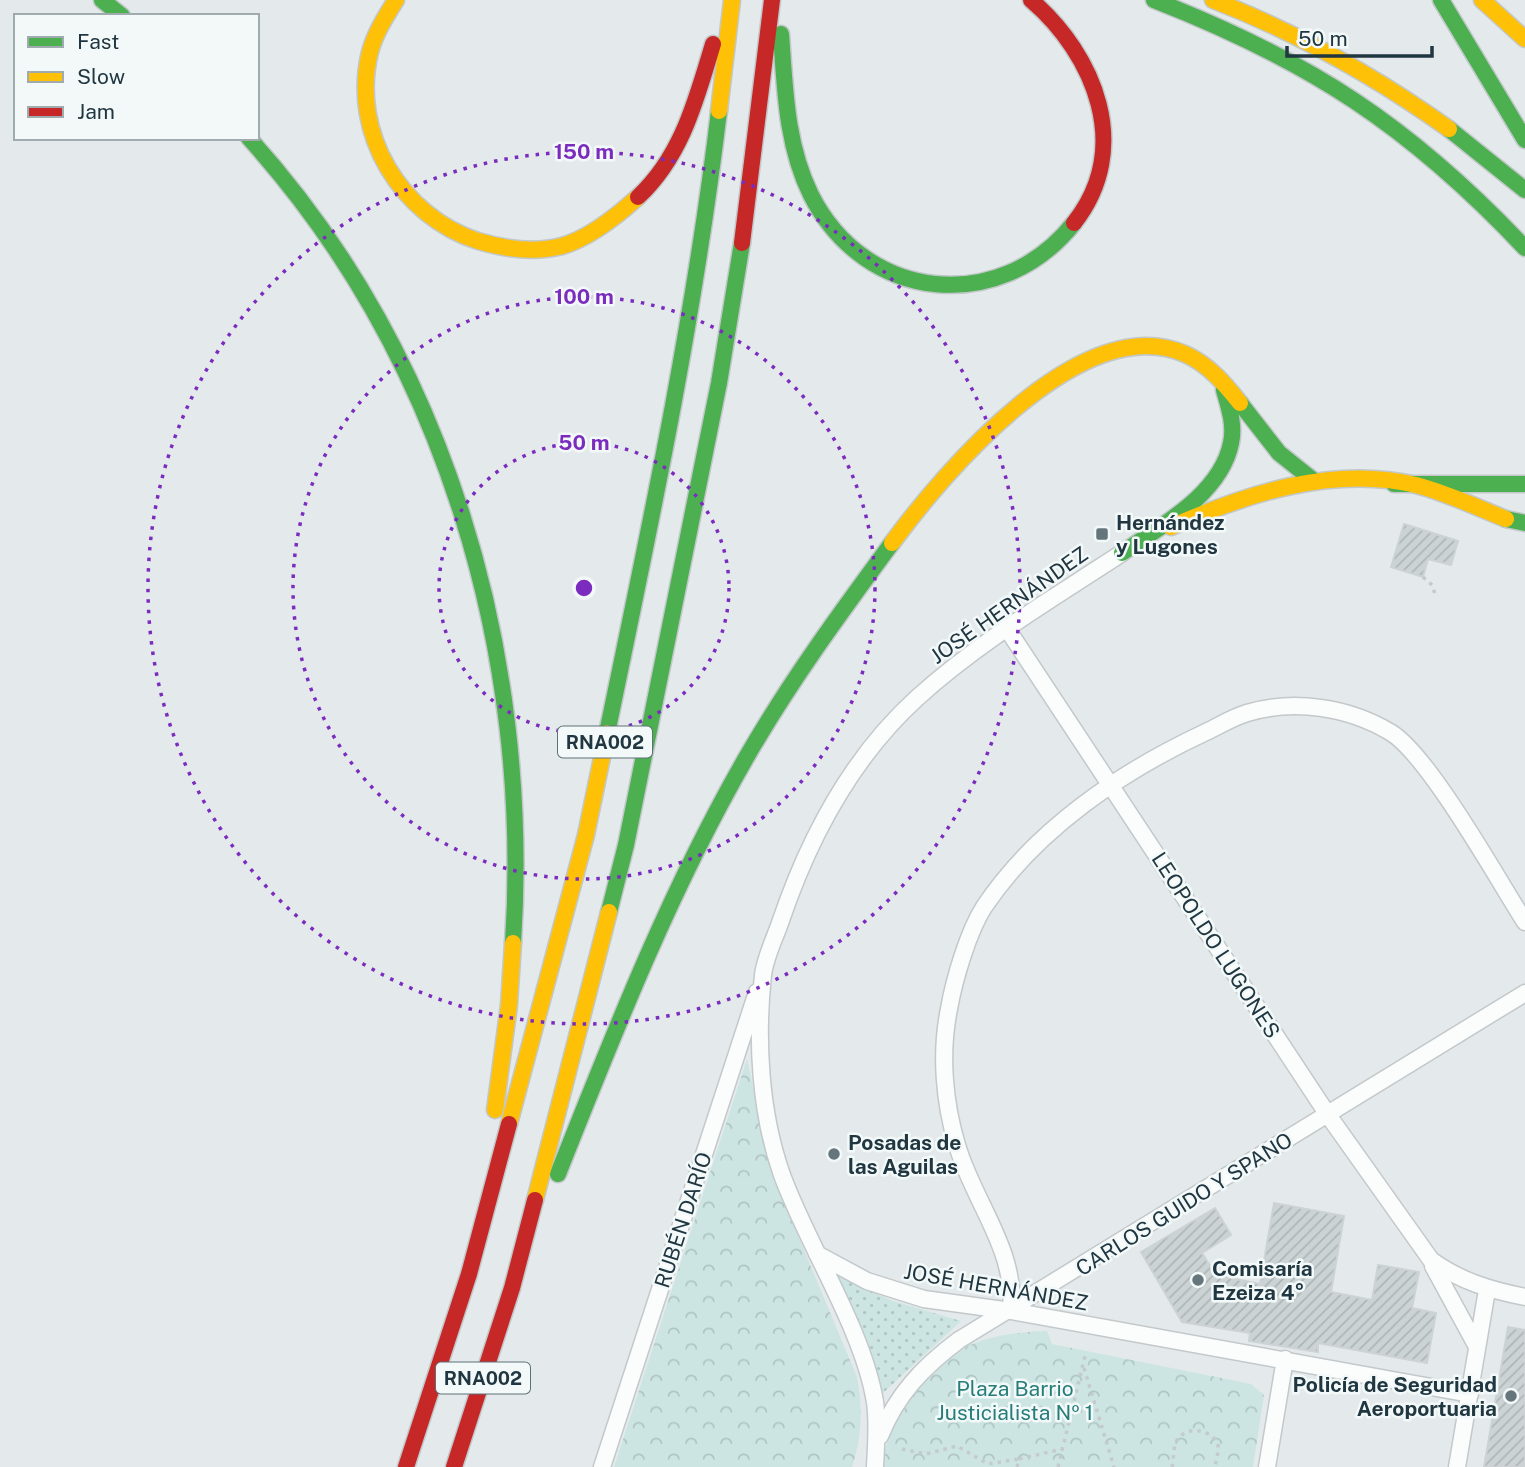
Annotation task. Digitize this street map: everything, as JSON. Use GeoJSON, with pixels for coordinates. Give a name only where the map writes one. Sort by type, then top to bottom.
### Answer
{"type":"FeatureCollection","features":[{"type":"Feature","properties":{"kind":"main road"},"geometry":{"type":"LineString","coordinates":[[103,0],[120,14]]}},
{"type":"Feature","properties":{"kind":"main road"},"geometry":{"type":"LineString","coordinates":[[396,0],[379,27],[368,61],[365,96],[370,128],[387,172],[416,208],[442,227],[478,242],[510,249],[545,250],[574,242],[598,228],[646,190],[668,162],[694,107],[729,0]]}},
{"type":"Feature","properties":{"kind":"main road","name":"RNA002"},"geometry":{"type":"LineString","coordinates":[[406,1467],[469,1274],[586,835],[681,373],[706,211],[729,0]]}},
{"type":"Feature","properties":{"kind":"main road"},"geometry":{"type":"LineString","coordinates":[[775,0],[788,118],[805,181],[817,205],[832,229],[878,266],[905,279],[943,287],[981,284],[1014,274],[1037,262],[1074,227],[1092,194],[1099,172],[1101,128],[1095,85],[1068,36],[1031,0]]}},
{"type":"Feature","properties":{"kind":"main road","name":"RNA002"},"geometry":{"type":"LineString","coordinates":[[454,1467],[512,1288],[626,845],[719,383],[744,229],[775,0]]}},
{"type":"Feature","properties":{"kind":"main road"},"geometry":{"type":"LineString","coordinates":[[1154,0],[1268,46],[1377,111],[1464,186],[1525,248]]}},
{"type":"Feature","properties":{"kind":"main road"},"geometry":{"type":"LineString","coordinates":[[1213,0],[1278,26],[1325,50],[1460,136],[1525,190]]}},
{"type":"Feature","properties":{"kind":"main road"},"geometry":{"type":"LineString","coordinates":[[1441,0],[1525,140]]}},
{"type":"Feature","properties":{"kind":"main road"},"geometry":{"type":"LineString","coordinates":[[1482,0],[1525,38]]}},
{"type":"Feature","properties":{"kind":"main road"},"geometry":{"type":"LineString","coordinates":[[251,140],[322,231],[358,284],[410,376],[452,478],[481,571],[501,654],[518,858],[515,950],[502,1066],[469,1274]]}},
{"type":"Feature","properties":{"kind":"main road"},"geometry":{"type":"LineString","coordinates":[[512,1288],[643,966],[736,776],[800,674],[913,516],[978,441],[1066,373],[1119,351],[1145,346],[1165,347],[1195,356],[1216,373],[1275,448],[1314,481]]}},
{"type":"Feature","properties":{"kind":"main road"},"geometry":{"type":"LineString","coordinates":[[1122,553],[1187,508],[1219,474],[1228,457],[1232,448],[1234,425],[1230,404],[1216,373]]}},
{"type":"Feature","properties":{"kind":"main road","name":"JOSÉ HERNÁNDEZ"},"geometry":{"type":"LineString","coordinates":[[1122,553],[1210,510],[1251,495],[1314,481],[1354,480],[1444,493],[1506,519],[1525,523]]}},
{"type":"Feature","properties":{"kind":"main road"},"geometry":{"type":"LineString","coordinates":[[1394,484],[1525,484]]}},
{"type":"Feature","properties":{"kind":"street"},"geometry":{"type":"LineString","coordinates":[[1506,519],[1525,533]]}},
{"type":"Feature","properties":{"kind":"street","name":"JOSÉ HERNÁNDEZ"},"geometry":{"type":"LineString","coordinates":[[1122,553],[1006,627],[916,699],[875,744],[835,798],[797,871],[764,973],[761,1049],[764,1095],[781,1172],[817,1254],[894,1291],[924,1299],[1011,1311],[1470,1394]]}},
{"type":"Feature","properties":{"kind":"street","name":"LEOPOLDO LUGONES"},"geometry":{"type":"LineString","coordinates":[[1006,627],[1328,1115],[1431,1260],[1476,1345]]}},
{"type":"Feature","properties":{"kind":"street"},"geometry":{"type":"LineString","coordinates":[[1011,1311],[1013,1288],[1007,1262],[957,1146],[947,1098],[945,1059],[949,1010],[962,961],[983,909],[1012,871],[1060,824],[1111,785],[1175,746],[1247,713],[1300,706],[1349,713],[1393,733],[1425,767],[1525,922]]}},
{"type":"Feature","properties":{"kind":"street","name":"RUBÉN DARÍO"},"geometry":{"type":"LineString","coordinates":[[602,1467],[764,973]]}},
{"type":"Feature","properties":{"kind":"street","name":"CARLOS GUIDO Y SPANO"},"geometry":{"type":"LineString","coordinates":[[866,1467],[890,1411],[906,1387],[930,1361],[959,1340],[1011,1311],[1525,993]]}},
{"type":"Feature","properties":{"kind":"street"},"geometry":{"type":"LineString","coordinates":[[817,1254],[868,1373],[877,1420],[875,1467]]}},
{"type":"Feature","properties":{"kind":"street","name":"LEOPOLDO LUGONES"},"geometry":{"type":"LineString","coordinates":[[1431,1260],[1448,1273],[1487,1290],[1525,1297]]}},
{"type":"Feature","properties":{"kind":"street"},"geometry":{"type":"LineString","coordinates":[[1457,1467],[1487,1290]]}},
{"type":"Feature","properties":{"kind":"street"},"geometry":{"type":"LineString","coordinates":[[1267,1467],[1285,1359]]}},
{"type":"Feature","properties":{"kind":"path"},"geometry":{"type":"LineString","coordinates":[[1423,577],[1432,585],[1436,597]]}},
{"type":"Feature","properties":{"kind":"path"},"geometry":{"type":"LineString","coordinates":[[1058,1467],[1085,1356]]}},
{"type":"Feature","properties":{"kind":"path"},"geometry":{"type":"LineString","coordinates":[[1084,1368],[1114,1467]]}},
{"type":"Feature","properties":{"kind":"path"},"geometry":{"type":"LineString","coordinates":[[1172,1467],[1177,1440],[1187,1432],[1201,1430],[1213,1437],[1219,1448],[1215,1467]]}},
{"type":"Feature","properties":{"kind":"path"},"geometry":{"type":"LineString","coordinates":[[902,1448],[926,1454],[957,1446],[988,1464],[1062,1449]]}},
{"type":"Feature","properties":{"kind":"path"},"geometry":{"type":"LineString","coordinates":[[1017,1467],[1019,1459]]}},
{"type":"Feature","properties":{"kind":"green space"},"geometry":{"type":"Polygon","coordinates":[[[747,1059],[772,1173],[857,1377],[860,1422],[852,1467],[614,1467],[747,1059]]]}},
{"type":"Feature","properties":{"kind":"green space"},"geometry":{"type":"Polygon","coordinates":[[[838,1276],[893,1301],[961,1321],[881,1395],[838,1276]]]}},
{"type":"Feature","properties":{"kind":"green space","name":"Plaza Barrio Justicialista Nº 1"},"geometry":{"type":"Polygon","coordinates":[[[1047,1331],[1052,1344],[1251,1384],[1264,1395],[1253,1467],[883,1467],[893,1428],[904,1407],[932,1371],[964,1348],[982,1340],[1023,1332],[1047,1331]]]}},
{"type":"Feature","properties":{"kind":"building"},"geometry":{"type":"Polygon","coordinates":[[[1404,524],[1458,541],[1451,565],[1428,559],[1423,577],[1391,567],[1404,524]]]}},
{"type":"Feature","properties":{"kind":"building","name":"Comisaría Ezeiza 4°"},"geometry":{"type":"Polygon","coordinates":[[[1274,1203],[1344,1216],[1331,1292],[1372,1300],[1378,1265],[1419,1272],[1412,1308],[1436,1313],[1427,1363],[1318,1343],[1318,1352],[1249,1341],[1250,1333],[1182,1322],[1141,1252],[1215,1208],[1231,1235],[1202,1253],[1216,1275],[1260,1284],[1274,1203]]]}},
{"type":"Feature","properties":{"kind":"building","name":"Policía de Seguridad Aeroportuaria"},"geometry":{"type":"Polygon","coordinates":[[[1508,1327],[1525,1330],[1525,1467],[1484,1467],[1508,1327]]]}},
{"type":"Feature","properties":{"kind":"traffic: fast"},"geometry":{"type":"LineString","coordinates":[[102,0],[120,14]]}},
{"type":"Feature","properties":{"kind":"traffic: fast"},"geometry":{"type":"LineString","coordinates":[[1154,0],[1262,47],[1355,101],[1440,166],[1525,248]]}},
{"type":"Feature","properties":{"kind":"traffic: fast"},"geometry":{"type":"LineString","coordinates":[[1441,0],[1525,140]]}},
{"type":"Feature","properties":{"kind":"traffic: fast"},"geometry":{"type":"LineString","coordinates":[[781,34],[788,116],[803,176],[811,195],[835,231],[864,258],[898,275],[935,284],[973,283],[1009,273],[1044,253],[1074,223]]}},
{"type":"Feature","properties":{"kind":"traffic: fast"},"geometry":{"type":"LineString","coordinates":[[607,733],[684,346],[719,111]]}},
{"type":"Feature","properties":{"kind":"traffic: fast"},"geometry":{"type":"LineString","coordinates":[[1449,129],[1525,190]]}},
{"type":"Feature","properties":{"kind":"traffic: fast"},"geometry":{"type":"LineString","coordinates":[[251,140],[317,223],[376,315],[424,412],[462,514],[489,619],[507,726],[515,834],[513,943]]}},
{"type":"Feature","properties":{"kind":"traffic: fast"},"geometry":{"type":"LineString","coordinates":[[609,912],[626,845],[719,383],[742,243]]}},
{"type":"Feature","properties":{"kind":"traffic: fast"},"geometry":{"type":"LineString","coordinates":[[1122,553],[1171,520],[1215,478],[1225,461],[1232,436],[1231,416],[1224,390]]}},
{"type":"Feature","properties":{"kind":"traffic: fast"},"geometry":{"type":"LineString","coordinates":[[1240,403],[1279,453],[1314,481]]}},
{"type":"Feature","properties":{"kind":"traffic: fast"},"geometry":{"type":"LineString","coordinates":[[1394,484],[1525,484]]}},
{"type":"Feature","properties":{"kind":"traffic: fast"},"geometry":{"type":"LineString","coordinates":[[1506,519],[1525,523]]}},
{"type":"Feature","properties":{"kind":"traffic: fast"},"geometry":{"type":"LineString","coordinates":[[558,1174],[644,963],[718,808],[780,702],[892,543]]}},
{"type":"Feature","properties":{"kind":"traffic: slow"},"geometry":{"type":"LineString","coordinates":[[396,0],[378,31],[370,52],[366,82],[368,112],[375,141],[388,168],[405,192],[426,212],[450,229],[478,241],[531,250],[562,246],[583,238],[638,197]]}},
{"type":"Feature","properties":{"kind":"traffic: slow"},"geometry":{"type":"LineString","coordinates":[[719,111],[732,0]]}},
{"type":"Feature","properties":{"kind":"traffic: slow"},"geometry":{"type":"LineString","coordinates":[[1213,0],[1306,41],[1393,91],[1449,129]]}},
{"type":"Feature","properties":{"kind":"traffic: slow"},"geometry":{"type":"LineString","coordinates":[[1482,0],[1525,39]]}},
{"type":"Feature","properties":{"kind":"traffic: slow"},"geometry":{"type":"LineString","coordinates":[[892,543],[946,477],[981,440],[1020,405],[1061,375],[1103,354],[1145,346],[1185,354],[1209,369],[1240,403]]}},
{"type":"Feature","properties":{"kind":"traffic: slow"},"geometry":{"type":"LineString","coordinates":[[1171,527],[1260,494],[1290,486],[1353,478],[1416,485],[1506,519]]}},
{"type":"Feature","properties":{"kind":"traffic: slow"},"geometry":{"type":"LineString","coordinates":[[509,1124],[586,835],[607,733]]}},
{"type":"Feature","properties":{"kind":"traffic: slow"},"geometry":{"type":"LineString","coordinates":[[535,1200],[609,912]]}},
{"type":"Feature","properties":{"kind":"traffic: slow"},"geometry":{"type":"LineString","coordinates":[[495,1110],[509,1005],[513,943]]}},
{"type":"Feature","properties":{"kind":"traffic: jam"},"geometry":{"type":"LineString","coordinates":[[742,243],[772,0]]}},
{"type":"Feature","properties":{"kind":"traffic: jam"},"geometry":{"type":"LineString","coordinates":[[1031,0],[1054,22],[1073,48],[1088,75],[1099,104],[1103,134],[1101,164],[1092,194],[1074,223]]}},
{"type":"Feature","properties":{"kind":"traffic: jam"},"geometry":{"type":"LineString","coordinates":[[638,197],[666,164],[677,145],[713,44]]}},
{"type":"Feature","properties":{"kind":"traffic: jam"},"geometry":{"type":"LineString","coordinates":[[406,1467],[469,1274],[509,1124]]}},
{"type":"Feature","properties":{"kind":"traffic: jam"},"geometry":{"type":"LineString","coordinates":[[454,1467],[512,1288],[535,1200]]}},
{"type":"Feature","properties":{"kind":"place","name":"Hernández y Lugones"},"geometry":{"type":"Point","coordinates":[1102,534]}},
{"type":"Feature","properties":{"kind":"place","name":"Posadas de las Aguilas"},"geometry":{"type":"Point","coordinates":[834,1154]}},
{"type":"Feature","properties":{"kind":"place","name":"Comisaría Ezeiza 4°"},"geometry":{"type":"Point","coordinates":[1198,1280]}},
{"type":"Feature","properties":{"kind":"place","name":"Policía de Seguridad Aeroportuaria"},"geometry":{"type":"Point","coordinates":[1511,1396]}}]}
